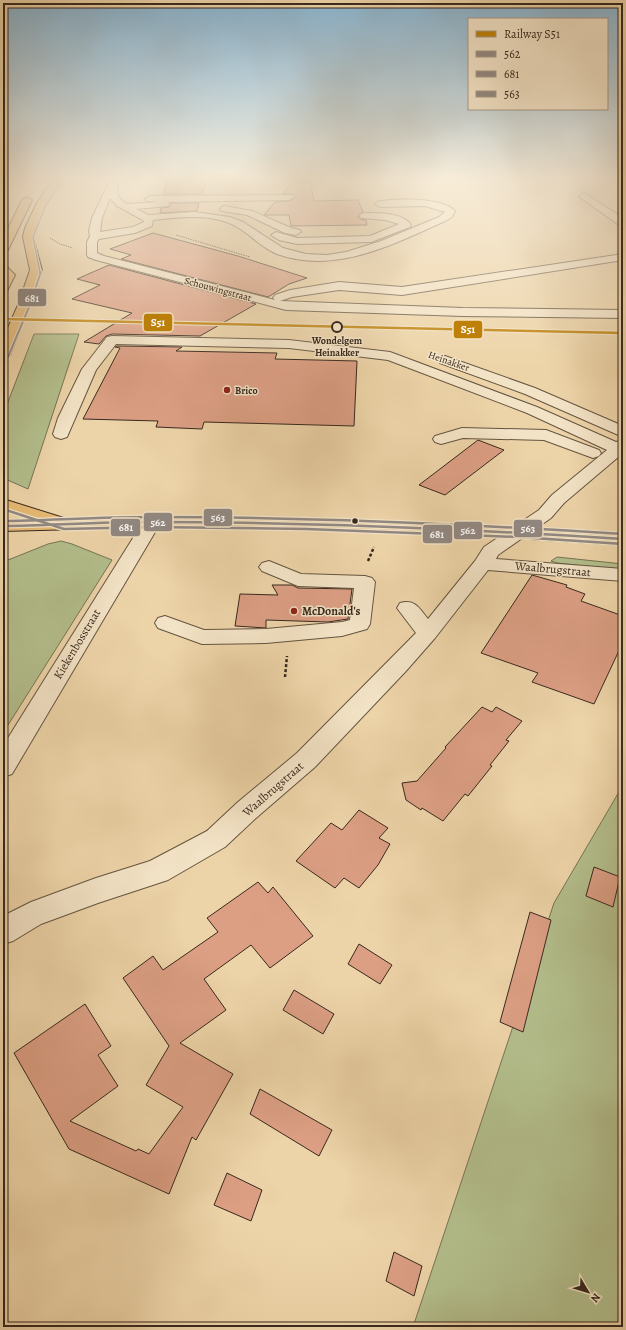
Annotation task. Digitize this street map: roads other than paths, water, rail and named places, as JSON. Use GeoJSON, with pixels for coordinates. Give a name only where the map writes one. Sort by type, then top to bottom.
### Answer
{"type":"FeatureCollection","features":[{"type":"Feature","properties":{"kind":"main road"},"geometry":{"type":"LineString","coordinates":[[3,356],[24,305],[36,270],[29,242]]}},
{"type":"Feature","properties":{"kind":"main road"},"geometry":{"type":"LineString","coordinates":[[3,269],[9,275],[3,289]]}},
{"type":"Feature","properties":{"kind":"main road"},"geometry":{"type":"LineString","coordinates":[[3,504],[64,524]]}},
{"type":"Feature","properties":{"kind":"main road"},"geometry":{"type":"LineString","coordinates":[[3,526],[152,522],[306,524],[518,532],[623,539]]}},
{"type":"Feature","properties":{"kind":"street","name":"Schouwingstraat"},"geometry":{"type":"LineString","coordinates":[[92,242],[92,255],[268,302]]}},
{"type":"Feature","properties":{"kind":"street"},"geometry":{"type":"LineString","coordinates":[[265,242],[275,249],[286,253],[313,258],[344,257],[372,249],[388,242]]}},
{"type":"Feature","properties":{"kind":"street"},"geometry":{"type":"LineString","coordinates":[[268,302],[290,294],[339,286],[402,291],[623,257]]}},
{"type":"Feature","properties":{"kind":"street"},"geometry":{"type":"LineString","coordinates":[[268,302],[286,306],[463,312],[623,314]]}},
{"type":"Feature","properties":{"kind":"street"},"geometry":{"type":"LineString","coordinates":[[61,434],[66,418],[89,369],[112,340],[289,344],[390,356],[532,410],[616,451]]}},
{"type":"Feature","properties":{"kind":"street","name":"Heinakker"},"geometry":{"type":"LineString","coordinates":[[445,360],[530,391],[623,432]]}},
{"type":"Feature","properties":{"kind":"street"},"geometry":{"type":"LineString","coordinates":[[441,439],[462,433],[546,435],[616,451]]}},
{"type":"Feature","properties":{"kind":"street"},"geometry":{"type":"LineString","coordinates":[[518,532],[545,514],[558,499],[616,451]]}},
{"type":"Feature","properties":{"kind":"street","name":"Kiekenbosstraat"},"geometry":{"type":"LineString","coordinates":[[3,767],[152,522]]}},
{"type":"Feature","properties":{"kind":"street","name":"Waalbrugstraat"},"geometry":{"type":"LineString","coordinates":[[3,931],[31,915],[96,891],[158,871],[216,839],[247,810],[306,760],[398,666],[428,633],[483,564],[491,551],[518,532]]}},
{"type":"Feature","properties":{"kind":"street","name":"Waalbrugstraat"},"geometry":{"type":"LineString","coordinates":[[483,564],[623,575]]}},
{"type":"Feature","properties":{"kind":"street"},"geometry":{"type":"LineString","coordinates":[[165,623],[202,637],[272,635],[342,629],[360,624],[365,582],[298,580],[269,568]]}},
{"type":"Feature","properties":{"kind":"street"},"geometry":{"type":"LineString","coordinates":[[407,608],[428,633]]}},
{"type":"Feature","properties":{"kind":"rail line","name":"S51"},"geometry":{"type":"LineString","coordinates":[[3,319],[623,333]]}},
{"type":"Feature","properties":{"kind":"place","name":"Wondelgem Heinakker"},"geometry":{"type":"Point","coordinates":[337,327]}},
{"type":"Feature","properties":{"kind":"place","name":"Brico"},"geometry":{"type":"Point","coordinates":[227,390]}},
{"type":"Feature","properties":{"kind":"place","name":"McDonald's"},"geometry":{"type":"Point","coordinates":[294,611]}}]}
